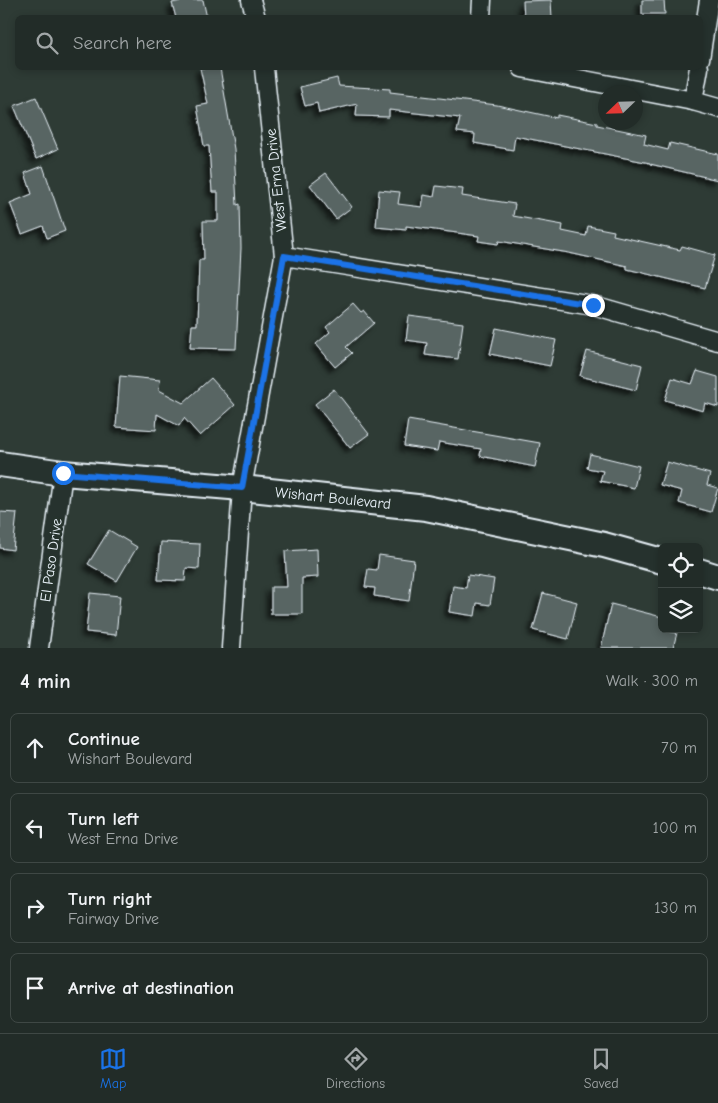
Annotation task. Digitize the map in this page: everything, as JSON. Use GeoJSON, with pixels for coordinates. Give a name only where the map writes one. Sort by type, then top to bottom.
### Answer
{"type":"FeatureCollection","features":[{"type":"Feature","properties":{"kind":"street"},"geometry":{"type":"LineString","coordinates":[[251,0],[255,15]]}},
{"type":"Feature","properties":{"kind":"street"},"geometry":{"type":"LineString","coordinates":[[481,15],[482,0]]}},
{"type":"Feature","properties":{"kind":"street"},"geometry":{"type":"LineString","coordinates":[[703,39],[709,0]]}},
{"type":"Feature","properties":{"kind":"street","name":"West Erna Drive"},"geometry":{"type":"LineString","coordinates":[[231,648],[242,488],[284,256],[264,70]]}},
{"type":"Feature","properties":{"kind":"street"},"geometry":{"type":"LineString","coordinates":[[532,70],[693,101],[718,108]]}},
{"type":"Feature","properties":{"kind":"street"},"geometry":{"type":"LineString","coordinates":[[693,101],[699,70]]}},
{"type":"Feature","properties":{"kind":"street"},"geometry":{"type":"LineString","coordinates":[[284,256],[593,305],[718,341]]}},
{"type":"Feature","properties":{"kind":"street","name":"Wishart Boulevard"},"geometry":{"type":"LineString","coordinates":[[0,464],[63,473],[242,488],[426,508],[604,544],[658,559]]}},
{"type":"Feature","properties":{"kind":"street","name":"El Paso Drive"},"geometry":{"type":"LineString","coordinates":[[39,648],[63,473]]}},
{"type":"Feature","properties":{"kind":"street"},"geometry":{"type":"LineString","coordinates":[[703,572],[718,577]]}},
{"type":"Feature","properties":{"kind":"building"},"geometry":{"type":"Polygon","coordinates":[[[185,0],[203,0],[206,15],[175,15],[172,3],[185,0]]]}},
{"type":"Feature","properties":{"kind":"building"},"geometry":{"type":"Polygon","coordinates":[[[551,0],[552,15],[524,15],[523,1],[551,0]]]}},
{"type":"Feature","properties":{"kind":"building"},"geometry":{"type":"Polygon","coordinates":[[[642,0],[664,0],[665,14],[642,14],[642,0]]]}},
{"type":"Feature","properties":{"kind":"building"},"geometry":{"type":"Polygon","coordinates":[[[200,70],[220,70],[234,149],[237,205],[240,204],[241,248],[236,349],[190,348],[192,325],[197,325],[199,260],[204,260],[203,221],[218,221],[218,192],[212,192],[209,146],[204,146],[197,106],[208,104],[200,70]]]}},
{"type":"Feature","properties":{"kind":"building"},"geometry":{"type":"Polygon","coordinates":[[[337,78],[339,86],[390,89],[390,92],[497,105],[557,118],[557,115],[597,123],[598,130],[622,130],[646,135],[644,144],[668,150],[670,143],[718,154],[718,180],[650,163],[515,136],[513,150],[474,143],[475,134],[457,132],[460,118],[389,110],[389,117],[356,116],[357,104],[319,113],[317,103],[305,106],[300,87],[337,78]]]}},
{"type":"Feature","properties":{"kind":"building"},"geometry":{"type":"Polygon","coordinates":[[[36,97],[58,149],[36,159],[14,106],[36,97]]]}},
{"type":"Feature","properties":{"kind":"building"},"geometry":{"type":"Polygon","coordinates":[[[43,166],[65,231],[47,238],[43,226],[22,234],[10,203],[32,194],[25,173],[43,166]]]}},
{"type":"Feature","properties":{"kind":"building"},"geometry":{"type":"Polygon","coordinates":[[[326,173],[352,207],[336,219],[310,185],[326,173]]]}},
{"type":"Feature","properties":{"kind":"building"},"geometry":{"type":"Polygon","coordinates":[[[436,186],[463,189],[462,196],[515,204],[513,216],[563,225],[562,231],[586,236],[588,226],[614,231],[613,235],[680,250],[682,246],[715,255],[705,288],[627,269],[627,266],[569,253],[499,241],[498,244],[478,241],[479,236],[406,226],[406,230],[376,227],[379,190],[400,192],[398,204],[422,207],[424,195],[434,197],[436,186]]]}},
{"type":"Feature","properties":{"kind":"building"},"geometry":{"type":"Polygon","coordinates":[[[353,304],[361,313],[364,311],[374,323],[346,347],[352,353],[335,367],[316,344],[330,332],[326,327],[353,304]]]}},
{"type":"Feature","properties":{"kind":"building"},"geometry":{"type":"Polygon","coordinates":[[[409,316],[463,323],[458,359],[425,355],[427,343],[406,340],[409,316]]]}},
{"type":"Feature","properties":{"kind":"building"},"geometry":{"type":"Polygon","coordinates":[[[496,328],[556,340],[550,366],[490,354],[496,328]]]}},
{"type":"Feature","properties":{"kind":"building"},"geometry":{"type":"Polygon","coordinates":[[[587,351],[642,365],[636,390],[580,376],[587,351]]]}},
{"type":"Feature","properties":{"kind":"building"},"geometry":{"type":"Polygon","coordinates":[[[697,371],[718,377],[718,407],[705,403],[703,411],[665,400],[672,378],[692,384],[697,371]]]}},
{"type":"Feature","properties":{"kind":"building"},"geometry":{"type":"Polygon","coordinates":[[[120,376],[160,380],[159,390],[183,403],[211,378],[235,405],[200,436],[184,418],[179,426],[157,414],[156,430],[116,427],[120,376]]]}},
{"type":"Feature","properties":{"kind":"building"},"geometry":{"type":"Polygon","coordinates":[[[334,389],[369,434],[350,448],[315,404],[334,389]]]}},
{"type":"Feature","properties":{"kind":"building"},"geometry":{"type":"Polygon","coordinates":[[[408,420],[540,443],[535,467],[480,456],[481,449],[439,442],[437,451],[404,446],[408,420]]]}},
{"type":"Feature","properties":{"kind":"building"},"geometry":{"type":"Polygon","coordinates":[[[590,454],[639,466],[634,488],[600,481],[603,471],[587,468],[590,454]]]}},
{"type":"Feature","properties":{"kind":"building"},"geometry":{"type":"Polygon","coordinates":[[[667,462],[710,474],[707,485],[718,488],[711,512],[679,503],[682,491],[660,485],[667,462]]]}},
{"type":"Feature","properties":{"kind":"building"},"geometry":{"type":"Polygon","coordinates":[[[0,512],[17,513],[13,550],[0,548],[0,512]]]}},
{"type":"Feature","properties":{"kind":"building"},"geometry":{"type":"Polygon","coordinates":[[[109,530],[137,547],[117,581],[88,564],[109,530]]]}},
{"type":"Feature","properties":{"kind":"building"},"geometry":{"type":"Polygon","coordinates":[[[161,542],[200,544],[199,569],[186,568],[185,581],[158,580],[161,542]]]}},
{"type":"Feature","properties":{"kind":"building"},"geometry":{"type":"Polygon","coordinates":[[[317,549],[318,577],[302,578],[302,614],[271,614],[271,587],[287,587],[285,551],[317,549]]]}},
{"type":"Feature","properties":{"kind":"building"},"geometry":{"type":"Polygon","coordinates":[[[379,555],[414,560],[409,601],[374,596],[375,588],[365,587],[368,569],[377,570],[379,555]]]}},
{"type":"Feature","properties":{"kind":"building"},"geometry":{"type":"Polygon","coordinates":[[[468,575],[494,579],[490,605],[477,603],[475,616],[449,612],[453,586],[466,588],[468,575]]]}},
{"type":"Feature","properties":{"kind":"building"},"geometry":{"type":"Polygon","coordinates":[[[90,593],[120,596],[116,635],[86,632],[90,593]]]}},
{"type":"Feature","properties":{"kind":"building"},"geometry":{"type":"Polygon","coordinates":[[[543,593],[577,602],[568,639],[533,630],[543,593]]]}},
{"type":"Feature","properties":{"kind":"building"},"geometry":{"type":"Polygon","coordinates":[[[611,604],[658,616],[658,633],[677,633],[673,648],[601,648],[611,604]]]}},
{"type":"Feature","properties":{"kind":"route"},"geometry":{"type":"LineString","coordinates":[[63,473],[242,488],[284,256],[593,305]]}}]}
